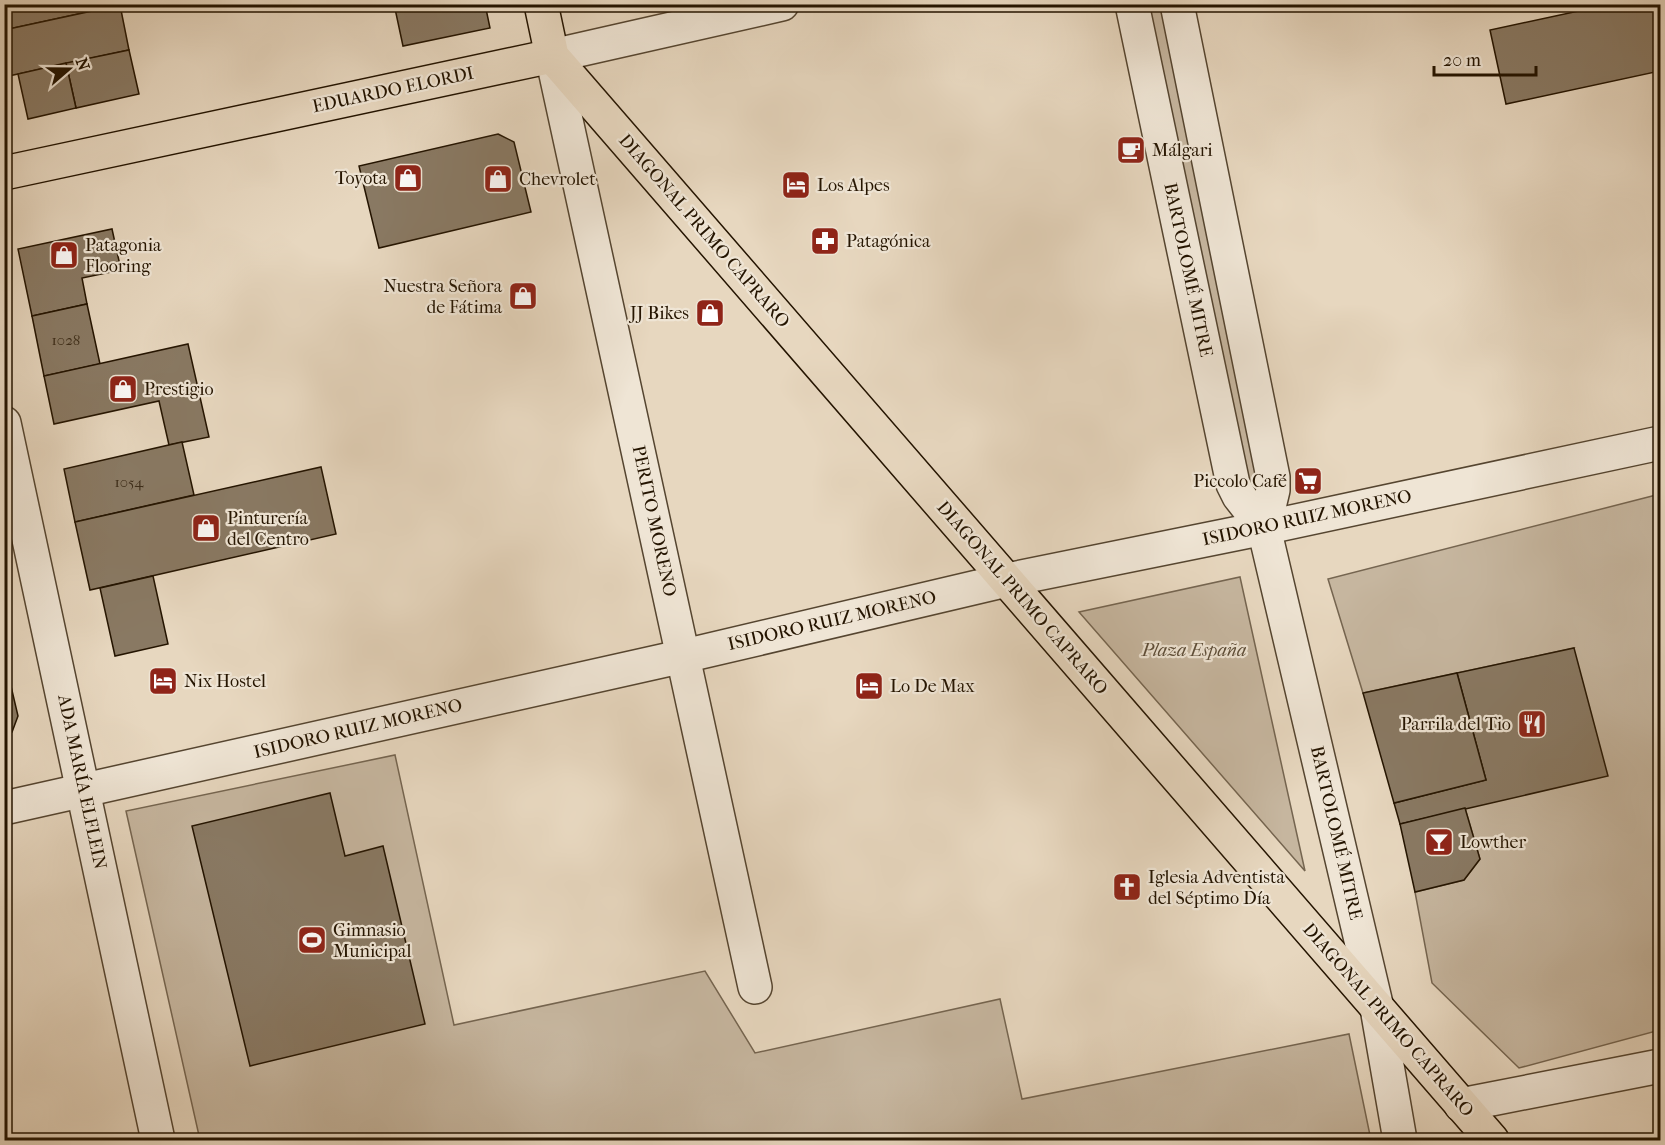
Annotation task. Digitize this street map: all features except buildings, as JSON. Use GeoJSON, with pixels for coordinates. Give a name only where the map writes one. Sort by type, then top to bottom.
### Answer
{"type":"FeatureCollection","features":[{"type":"Feature","properties":{"kind":"main road"},"geometry":{"type":"LineString","coordinates":[[541,4],[552,56]]}},
{"type":"Feature","properties":{"kind":"main road","name":"EDUARDO ELORDI"},"geometry":{"type":"LineString","coordinates":[[4,173],[552,56]]}},
{"type":"Feature","properties":{"kind":"main road","name":"DIAGONAL PRIMO CAPRARO"},"geometry":{"type":"LineString","coordinates":[[552,56],[1492,1140]]}},
{"type":"Feature","properties":{"kind":"street","name":"EDUARDO ELORDI"},"geometry":{"type":"LineString","coordinates":[[552,56],[782,4]]}},
{"type":"Feature","properties":{"kind":"street","name":"BARTOLOMÉ MITRE"},"geometry":{"type":"LineString","coordinates":[[1132,4],[1233,484],[1239,496],[1264,528],[1377,1008],[1400,1140]]}},
{"type":"Feature","properties":{"kind":"street","name":"BARTOLOMÉ MITRE"},"geometry":{"type":"LineString","coordinates":[[1177,4],[1273,477],[1273,490],[1264,528]]}},
{"type":"Feature","properties":{"kind":"street","name":"PERITO MORENO"},"geometry":{"type":"LineString","coordinates":[[552,56],[755,987]]}},
{"type":"Feature","properties":{"kind":"street","name":"ADA MARÍA ELFLEIN"},"geometry":{"type":"LineString","coordinates":[[4,423],[158,1140]]}},
{"type":"Feature","properties":{"kind":"street","name":"ISIDORO RUIZ MORENO"},"geometry":{"type":"LineString","coordinates":[[4,808],[684,656],[1007,580],[1264,528],[1660,443]]}},
{"type":"Feature","properties":{"kind":"street"},"geometry":{"type":"LineString","coordinates":[[1461,1105],[1660,1066]]}},
{"type":"Feature","properties":{"kind":"green space"},"geometry":{"type":"Polygon","coordinates":[[[1145,5],[1163,5],[1258,478],[1255,490],[1250,490],[1145,5]]]}},
{"type":"Feature","properties":{"kind":"green space"},"geometry":{"type":"Polygon","coordinates":[[[1660,494],[1660,1030],[1519,1068],[1432,983],[1415,892],[1464,880],[1480,859],[1465,808],[1574,648],[1363,693],[1328,579],[1660,494]]]}},
{"type":"Feature","properties":{"kind":"green space","name":"Plaza España"},"geometry":{"type":"Polygon","coordinates":[[[1240,577],[1305,871],[1079,612],[1240,577]]]}},
{"type":"Feature","properties":{"kind":"green space"},"geometry":{"type":"Polygon","coordinates":[[[395,755],[454,1025],[705,971],[755,1053],[1000,999],[1022,1099],[1349,1034],[1371,1140],[200,1140],[126,811],[395,755]]]}},
{"type":"Feature","properties":{"kind":"place","name":"Málgari"},"geometry":{"type":"Point","coordinates":[1131,150]}},
{"type":"Feature","properties":{"kind":"place","name":"Toyota"},"geometry":{"type":"Point","coordinates":[408,178]}},
{"type":"Feature","properties":{"kind":"place","name":"Chevrolet"},"geometry":{"type":"Point","coordinates":[498,179]}},
{"type":"Feature","properties":{"kind":"place","name":"Los Alpes"},"geometry":{"type":"Point","coordinates":[796,185]}},
{"type":"Feature","properties":{"kind":"place","name":"Patagónica"},"geometry":{"type":"Point","coordinates":[825,241]}},
{"type":"Feature","properties":{"kind":"place","name":"Patagonia Flooring"},"geometry":{"type":"Point","coordinates":[64,255]}},
{"type":"Feature","properties":{"kind":"place","name":"Nuestra Señora de Fátima"},"geometry":{"type":"Point","coordinates":[523,296]}},
{"type":"Feature","properties":{"kind":"place","name":"JJ Bikes"},"geometry":{"type":"Point","coordinates":[710,313]}},
{"type":"Feature","properties":{"kind":"place","name":"Prestigio"},"geometry":{"type":"Point","coordinates":[123,389]}},
{"type":"Feature","properties":{"kind":"place","name":"Piccolo Café"},"geometry":{"type":"Point","coordinates":[1308,481]}},
{"type":"Feature","properties":{"kind":"place","name":"Pinturería del Centro"},"geometry":{"type":"Point","coordinates":[206,528]}},
{"type":"Feature","properties":{"kind":"place","name":"Nix Hostel"},"geometry":{"type":"Point","coordinates":[163,681]}},
{"type":"Feature","properties":{"kind":"place","name":"Lo De Max"},"geometry":{"type":"Point","coordinates":[869,686]}},
{"type":"Feature","properties":{"kind":"place","name":"Parrila del Tio"},"geometry":{"type":"Point","coordinates":[1532,724]}},
{"type":"Feature","properties":{"kind":"place","name":"Lowther"},"geometry":{"type":"Point","coordinates":[1439,842]}},
{"type":"Feature","properties":{"kind":"place","name":"Iglesia Adventista del Séptimo Día"},"geometry":{"type":"Point","coordinates":[1127,887]}},
{"type":"Feature","properties":{"kind":"place","name":"Gimnasio Municipal"},"geometry":{"type":"Point","coordinates":[312,940]}}]}
